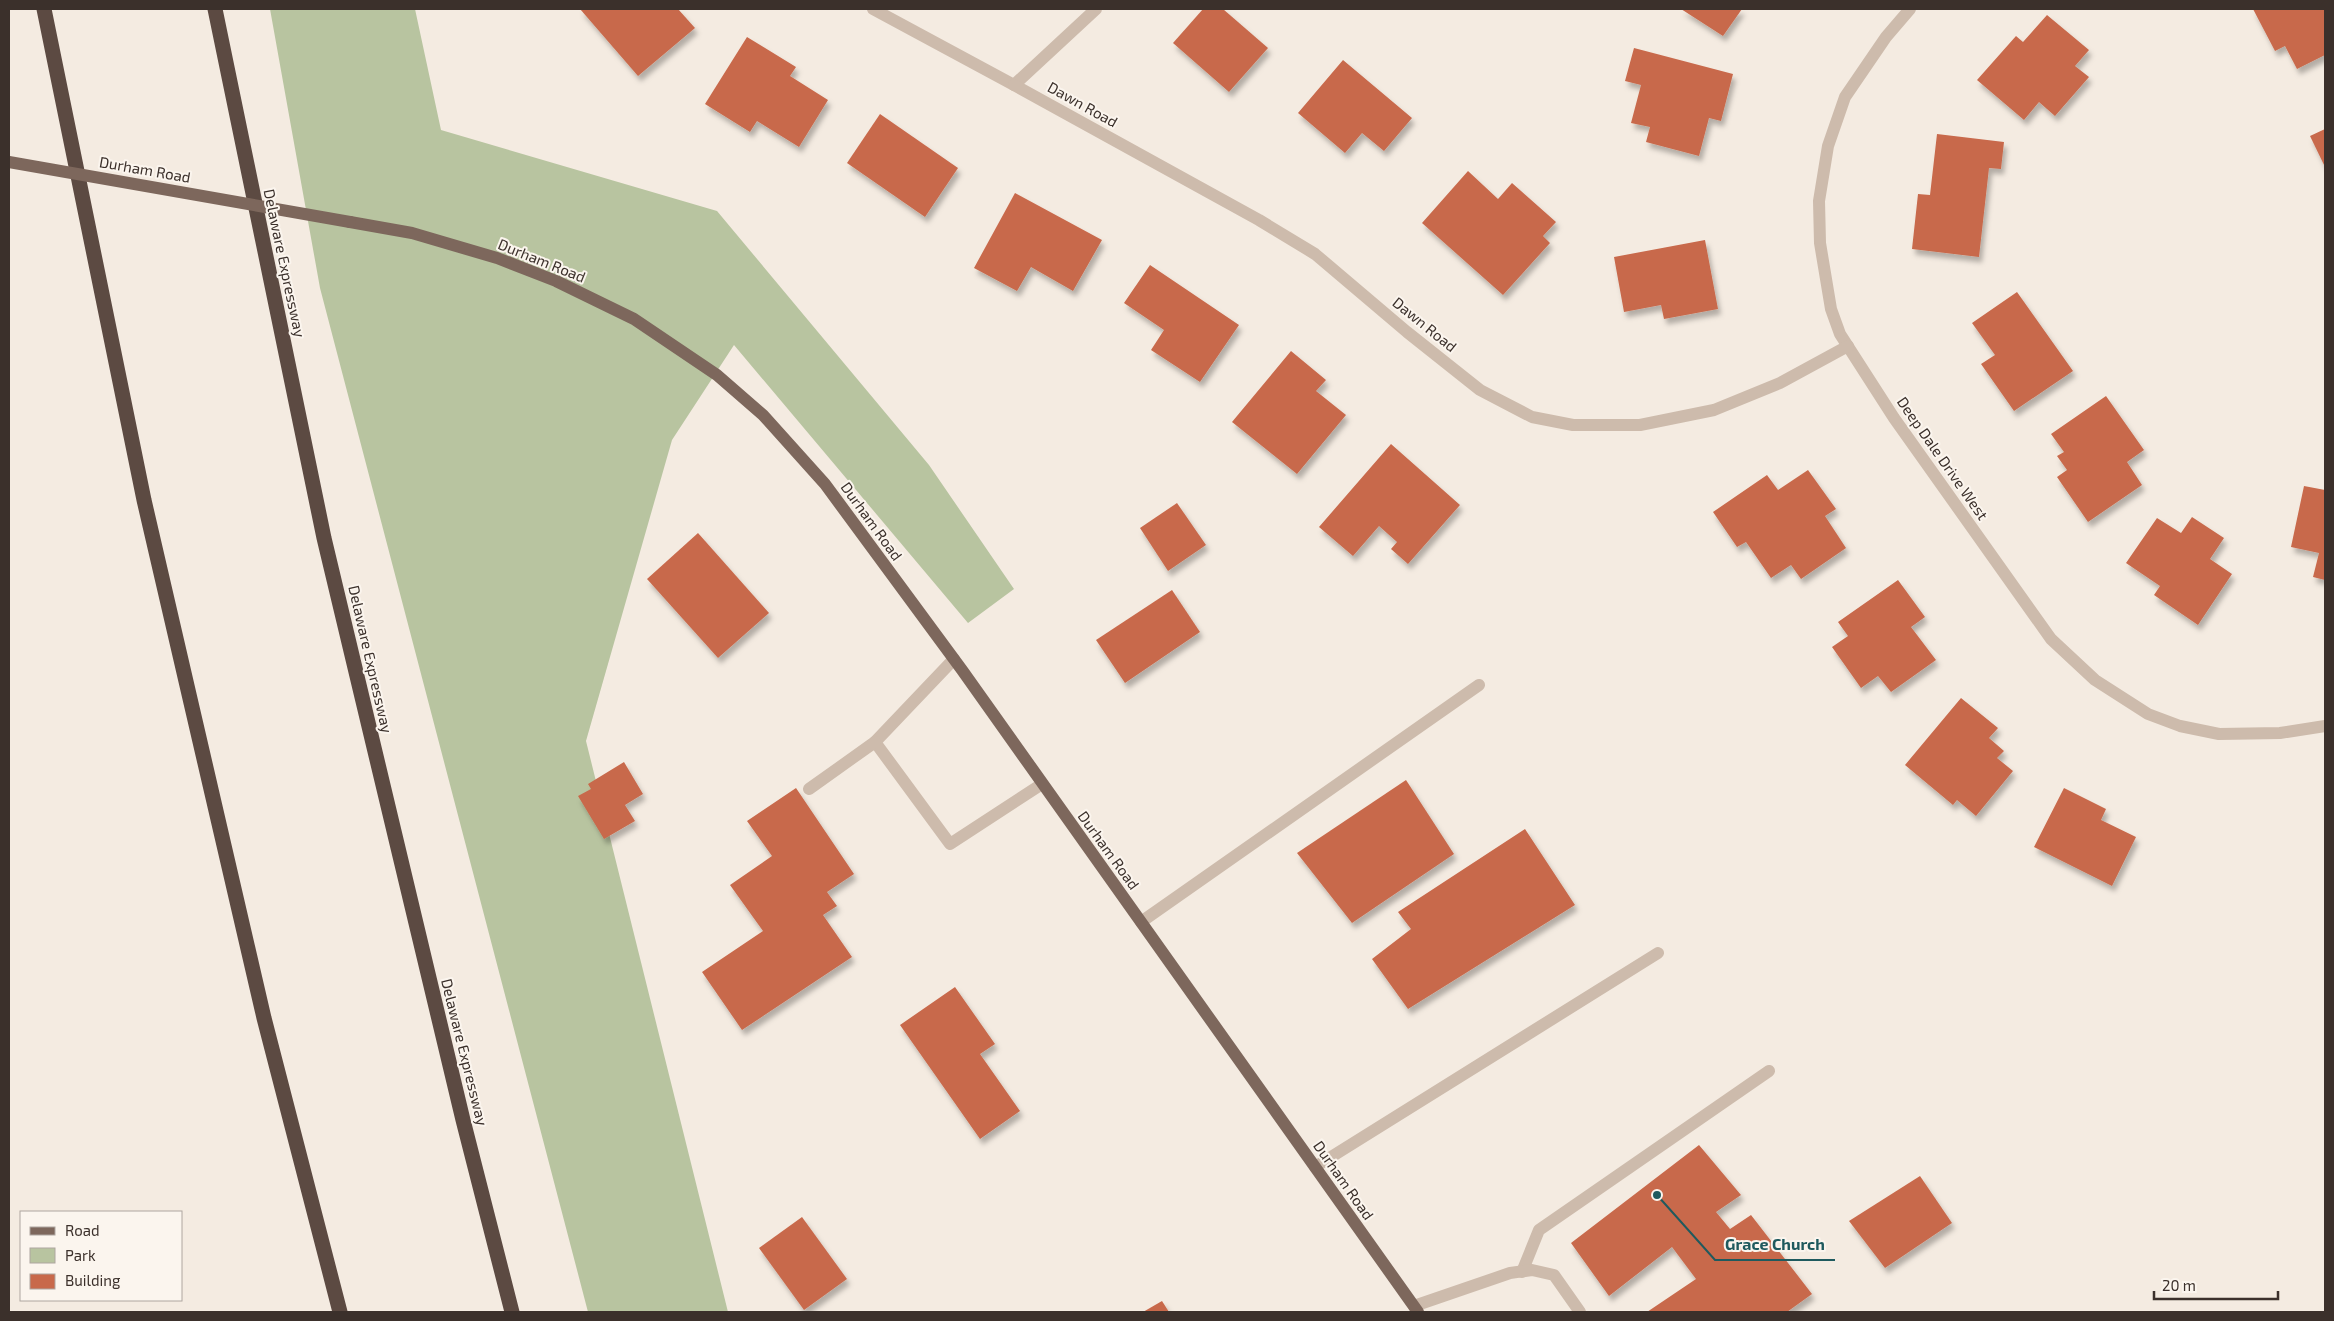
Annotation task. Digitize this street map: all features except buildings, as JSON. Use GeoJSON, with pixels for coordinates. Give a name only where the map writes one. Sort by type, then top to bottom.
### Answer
{"type":"FeatureCollection","features":[{"type":"Feature","properties":{"kind":"highway"},"geometry":{"type":"LineString","coordinates":[[44,9],[144,500],[264,1018],[340,1312]]}},
{"type":"Feature","properties":{"kind":"highway","name":"Delaware Expressway"},"geometry":{"type":"LineString","coordinates":[[215,9],[324,538],[461,1111],[512,1312]]}},
{"type":"Feature","properties":{"kind":"main road","name":"Durham Road"},"geometry":{"type":"LineString","coordinates":[[9,162],[412,233],[497,258],[556,281],[634,319],[717,375],[764,415],[825,484],[954,660],[1416,1309]]}},
{"type":"Feature","properties":{"kind":"street","name":"Dawn Road"},"geometry":{"type":"LineString","coordinates":[[874,9],[1259,220],[1315,254],[1406,332],[1480,390],[1532,417],[1572,425],[1640,425],[1714,410],[1780,383],[1848,346]]}},
{"type":"Feature","properties":{"kind":"street","name":"Dawn Road"},"geometry":{"type":"LineString","coordinates":[[1014,85],[1096,9]]}},
{"type":"Feature","properties":{"kind":"street","name":"Deep Dale Drive West"},"geometry":{"type":"LineString","coordinates":[[1910,9],[1886,37],[1845,97],[1828,146],[1819,201],[1820,243],[1831,308],[1840,334],[1894,418],[2051,639],[2096,680],[2148,714],[2190,728],[2219,734],[2280,733],[2325,726]]}},
{"type":"Feature","properties":{"kind":"street"},"geometry":{"type":"LineString","coordinates":[[809,789],[875,742],[954,660]]}},
{"type":"Feature","properties":{"kind":"street"},"geometry":{"type":"LineString","coordinates":[[1141,922],[1479,685]]}},
{"type":"Feature","properties":{"kind":"street"},"geometry":{"type":"LineString","coordinates":[[875,742],[950,844],[1042,784]]}},
{"type":"Feature","properties":{"kind":"street"},"geometry":{"type":"LineString","coordinates":[[1315,1167],[1658,953]]}},
{"type":"Feature","properties":{"kind":"street"},"geometry":{"type":"LineString","coordinates":[[1522,1272],[1538,1230],[1768,1071]]}},
{"type":"Feature","properties":{"kind":"street"},"geometry":{"type":"LineString","coordinates":[[1416,1309],[1510,1273],[1532,1270],[1554,1275],[1580,1312]]}},
{"type":"Feature","properties":{"kind":"green space"},"geometry":{"type":"Polygon","coordinates":[[[270,9],[415,9],[441,130],[717,211],[929,465],[1014,589],[968,623],[734,345],[672,440],[586,741],[728,1312],[588,1312],[320,288],[270,9]]]}},
{"type":"Feature","properties":{"kind":"place","name":"Grace Church"},"geometry":{"type":"Point","coordinates":[1657,1195]}}]}
